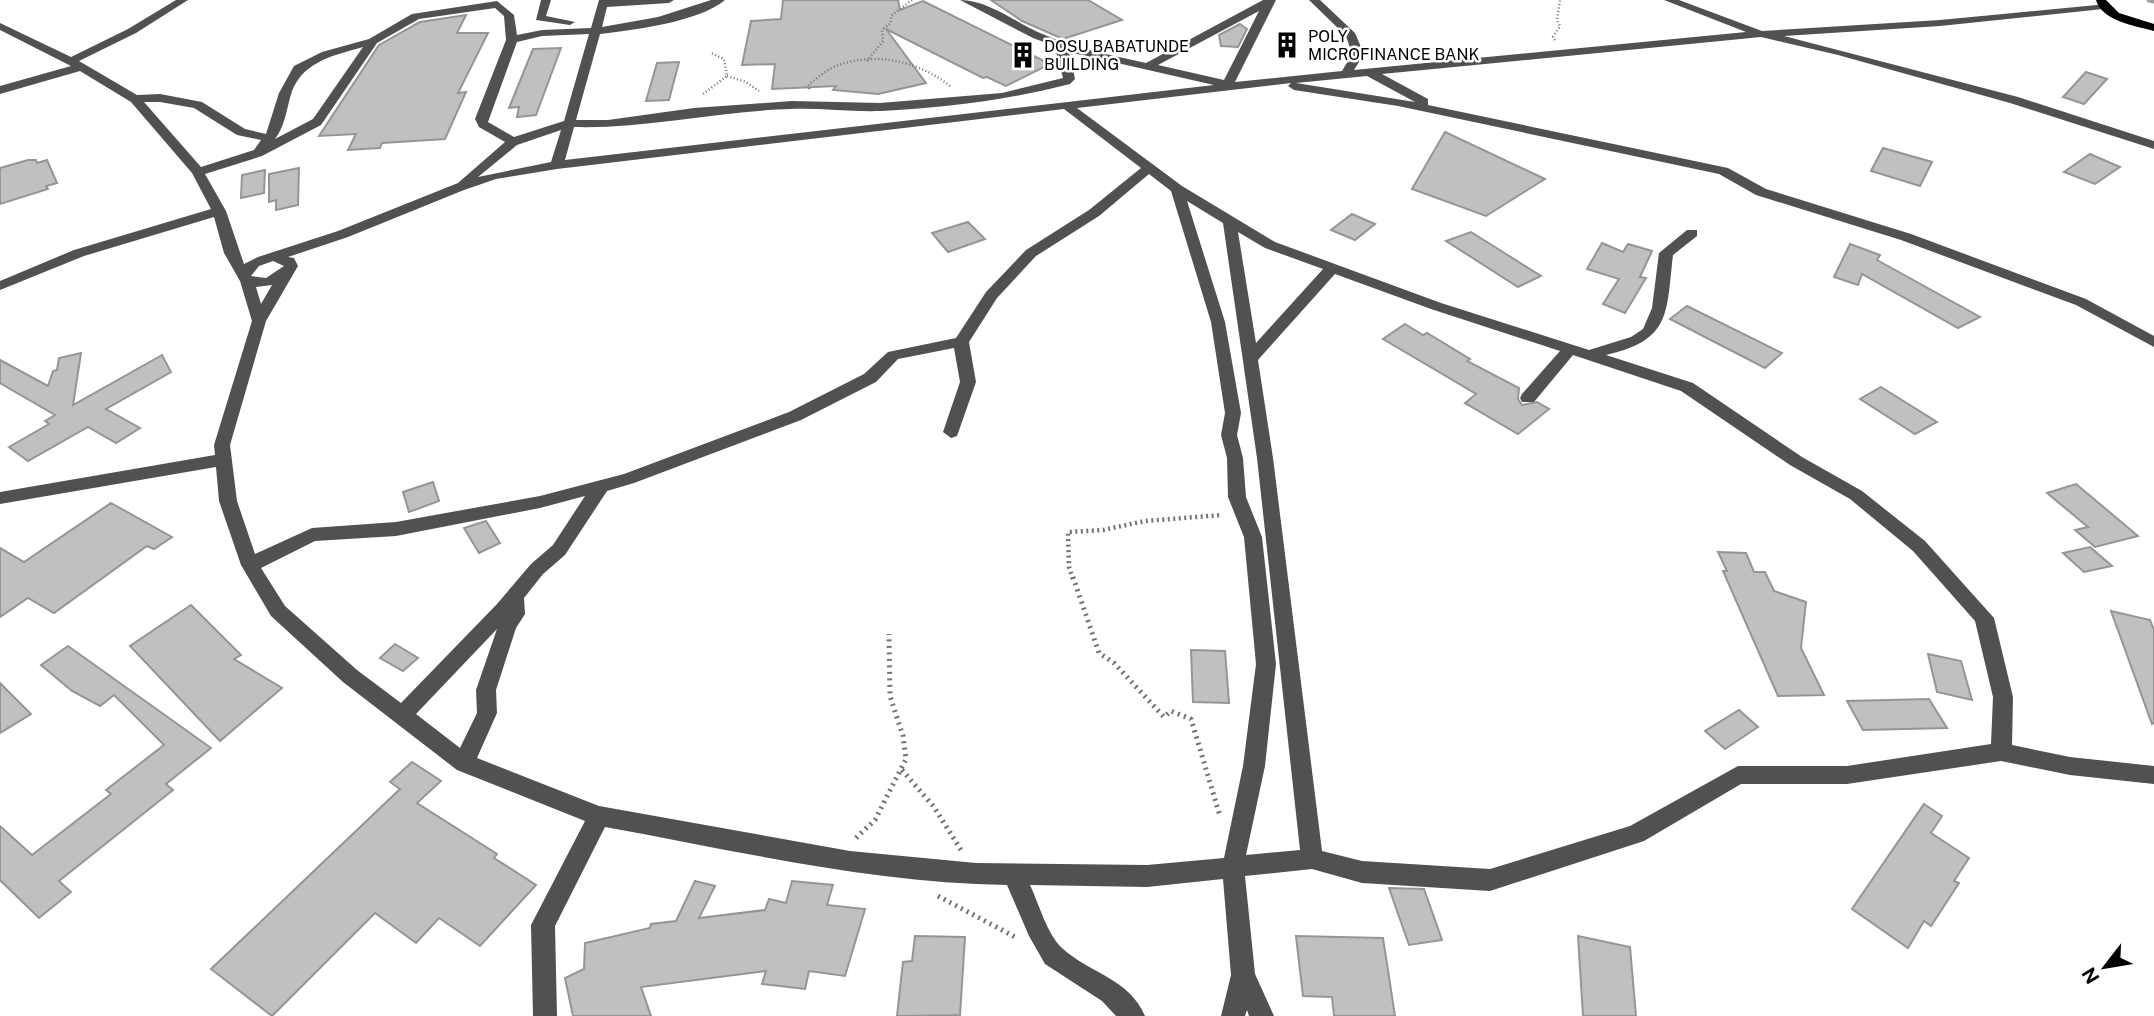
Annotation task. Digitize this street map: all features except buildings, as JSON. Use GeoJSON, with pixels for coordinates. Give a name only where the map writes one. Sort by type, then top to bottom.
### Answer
{"type":"FeatureCollection","features":[{"type":"Feature","properties":{"kind":"main road"},"geometry":{"type":"LineString","coordinates":[[2102,3],[2115,15],[2154,28]]}},
{"type":"Feature","properties":{"kind":"street"},"geometry":{"type":"LineString","coordinates":[[0,90],[77,64],[183,0]]}},
{"type":"Feature","properties":{"kind":"street"},"geometry":{"type":"LineString","coordinates":[[258,153],[276,129],[285,93],[298,68],[326,54],[373,41],[416,16],[510,0]]}},
{"type":"Feature","properties":{"kind":"street"},"geometry":{"type":"LineString","coordinates":[[546,0],[540,18],[597,26]]}},
{"type":"Feature","properties":{"kind":"street"},"geometry":{"type":"LineString","coordinates":[[557,165],[603,2],[669,0]]}},
{"type":"Feature","properties":{"kind":"street"},"geometry":{"type":"LineString","coordinates":[[512,40],[540,32],[667,16],[720,0]]}},
{"type":"Feature","properties":{"kind":"street"},"geometry":{"type":"LineString","coordinates":[[965,0],[1037,36],[1068,47],[1232,85]]}},
{"type":"Feature","properties":{"kind":"street"},"geometry":{"type":"LineString","coordinates":[[1314,0],[1351,35],[1358,54],[1346,75]]}},
{"type":"Feature","properties":{"kind":"street"},"geometry":{"type":"LineString","coordinates":[[1669,0],[1761,34],[2000,96],[2154,145]]}},
{"type":"Feature","properties":{"kind":"street"},"geometry":{"type":"LineString","coordinates":[[1146,67],[1269,1]]}},
{"type":"Feature","properties":{"kind":"street"},"geometry":{"type":"LineString","coordinates":[[1232,85],[1269,1]]}},
{"type":"Feature","properties":{"kind":"street"},"geometry":{"type":"LineString","coordinates":[[245,279],[245,271],[269,258],[343,234],[459,187],[494,176],[557,165],[1232,85],[1761,34],[1954,22],[2102,3]]}},
{"type":"Feature","properties":{"kind":"street"},"geometry":{"type":"LineString","coordinates":[[497,4],[509,15],[512,40],[481,119],[483,124],[513,142]]}},
{"type":"Feature","properties":{"kind":"street"},"geometry":{"type":"LineString","coordinates":[[0,26],[77,64],[135,99],[198,172],[219,211],[231,253],[245,279],[259,321]]}},
{"type":"Feature","properties":{"kind":"street"},"geometry":{"type":"LineString","coordinates":[[198,172],[258,153],[317,122],[373,41]]}},
{"type":"Feature","properties":{"kind":"street"},"geometry":{"type":"LineString","coordinates":[[459,187],[513,142],[569,123],[608,124],[804,105],[880,107],[1002,97],[1066,82],[1069,79],[1062,52],[1068,47]]}},
{"type":"Feature","properties":{"kind":"street"},"geometry":{"type":"LineString","coordinates":[[1369,72],[1440,111]]}},
{"type":"Feature","properties":{"kind":"street"},"geometry":{"type":"LineString","coordinates":[[1268,82],[1440,111],[1723,171],[1761,192],[1906,237],[2081,302],[2154,342]]}},
{"type":"Feature","properties":{"kind":"street"},"geometry":{"type":"LineString","coordinates":[[135,99],[160,98],[198,105],[241,132],[269,138]]}},
{"type":"Feature","properties":{"kind":"street"},"geometry":{"type":"LineString","coordinates":[[1067,106],[1177,189],[1270,245],[1436,306],[1592,354],[1687,387],[1796,461],[1856,495],[1919,546],[1984,618],[2003,697],[2001,752]]}},
{"type":"Feature","properties":{"kind":"street"},"geometry":{"type":"LineString","coordinates":[[950,432],[968,382],[961,342],[991,295],[1031,253],[1094,213],[1148,169]]}},
{"type":"Feature","properties":{"kind":"street"},"geometry":{"type":"LineString","coordinates":[[1177,189],[1218,322],[1233,413],[1229,435],[1235,458],[1237,497],[1253,537],[1266,664],[1254,766],[1233,866],[1243,975],[1233,1016]]}},
{"type":"Feature","properties":{"kind":"street"},"geometry":{"type":"LineString","coordinates":[[0,286],[79,253],[219,211]]}},
{"type":"Feature","properties":{"kind":"street"},"geometry":{"type":"LineString","coordinates":[[1230,222],[1250,359],[1312,859]]}},
{"type":"Feature","properties":{"kind":"street"},"geometry":{"type":"LineString","coordinates":[[1592,354],[1625,348],[1652,331],[1663,297],[1666,253],[1692,233]]}},
{"type":"Feature","properties":{"kind":"street"},"geometry":{"type":"LineString","coordinates":[[245,279],[266,282],[343,234]]}},
{"type":"Feature","properties":{"kind":"street"},"geometry":{"type":"LineString","coordinates":[[229,240],[244,253],[283,258],[288,269]]}},
{"type":"Feature","properties":{"kind":"street"},"geometry":{"type":"LineString","coordinates":[[1250,359],[1332,268]]}},
{"type":"Feature","properties":{"kind":"street"},"geometry":{"type":"LineString","coordinates":[[288,269],[259,321],[222,444],[228,501],[250,565],[278,611],[350,676],[464,763],[599,816],[850,861],[976,874],[1147,876],[1312,859],[1362,872],[1490,880],[1636,834],[1738,775],[1847,775],[2001,752],[2070,766],[2154,775]]}},
{"type":"Feature","properties":{"kind":"street"},"geometry":{"type":"LineString","coordinates":[[250,565],[312,535],[396,529],[540,502],[628,479],[795,416],[870,378],[893,355],[961,342]]}},
{"type":"Feature","properties":{"kind":"street"},"geometry":{"type":"LineString","coordinates":[[1528,398],[1571,348]]}},
{"type":"Feature","properties":{"kind":"street"},"geometry":{"type":"LineString","coordinates":[[0,498],[225,459]]}},
{"type":"Feature","properties":{"kind":"street"},"geometry":{"type":"LineString","coordinates":[[401,716],[569,539],[601,486]]}},
{"type":"Feature","properties":{"kind":"street"},"geometry":{"type":"LineString","coordinates":[[464,763],[487,713],[486,690],[508,625],[516,614],[514,596]]}},
{"type":"Feature","properties":{"kind":"street"},"geometry":{"type":"LineString","coordinates":[[545,1016],[543,925],[599,816]]}},
{"type":"Feature","properties":{"kind":"street"},"geometry":{"type":"LineString","coordinates":[[1014,874],[1037,928],[1053,956],[1111,992],[1133,1016]]}},
{"type":"Feature","properties":{"kind":"street"},"geometry":{"type":"LineString","coordinates":[[1243,975],[1262,1016]]}},
{"type":"Feature","properties":{"kind":"path"},"geometry":{"type":"LineString","coordinates":[[867,61],[883,41],[882,30],[891,23],[891,16],[912,0]]}},
{"type":"Feature","properties":{"kind":"path"},"geometry":{"type":"LineString","coordinates":[[662,117],[704,93],[727,76],[724,59],[711,53]]}},
{"type":"Feature","properties":{"kind":"path"},"geometry":{"type":"LineString","coordinates":[[804,105],[809,97],[809,84],[835,66],[867,61],[925,66],[948,83],[962,100]]}},
{"type":"Feature","properties":{"kind":"path"},"geometry":{"type":"LineString","coordinates":[[1239,836],[1221,822],[1191,719],[1171,711],[1164,717],[1114,663],[1099,653],[1069,567],[1068,533],[1103,530],[1146,521],[1244,513]]}},
{"type":"Feature","properties":{"kind":"path"},"geometry":{"type":"LineString","coordinates":[[850,861],[852,841],[875,820],[906,759],[903,736],[890,696],[890,634]]}},
{"type":"Feature","properties":{"kind":"path"},"geometry":{"type":"LineString","coordinates":[[902,769],[934,807],[976,874]]}},
{"type":"Feature","properties":{"kind":"path"},"geometry":{"type":"LineString","coordinates":[[935,894],[1053,956]]}},
{"type":"Feature","properties":{"kind":"waterway"},"geometry":{"type":"LineString","coordinates":[[2149,0],[2154,1]]}},
{"type":"Feature","properties":{"kind":"place","name":"POLY MICROFINANCE BANK"},"geometry":{"type":"Point","coordinates":[1287,45]}},
{"type":"Feature","properties":{"kind":"place","name":"DOSU BABATUNDE BUILDING"},"geometry":{"type":"Point","coordinates":[1023,55]}}]}
